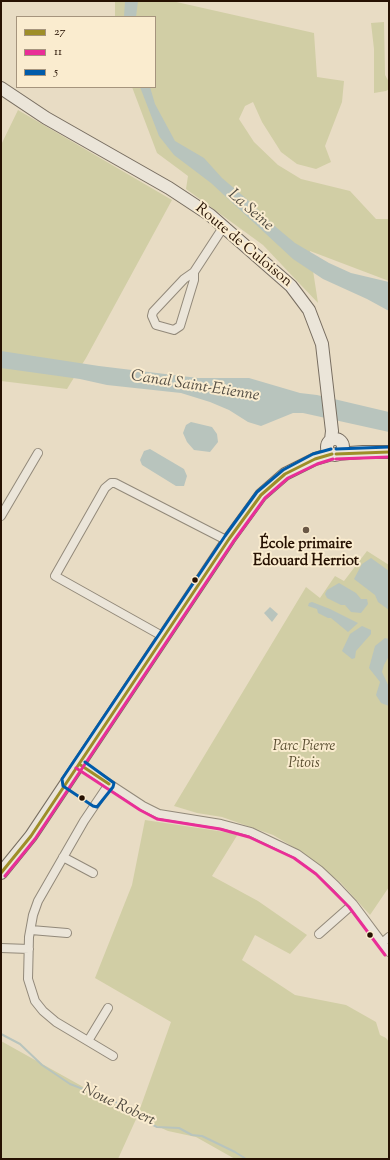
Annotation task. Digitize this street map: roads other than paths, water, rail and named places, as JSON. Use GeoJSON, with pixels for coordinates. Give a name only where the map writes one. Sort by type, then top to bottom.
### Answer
{"type":"FeatureCollection","features":[{"type":"Feature","properties":{"kind":"street","name":"Route de Culoison"},"geometry":{"type":"LineString","coordinates":[[1,88],[46,118],[169,188],[210,215],[272,267],[301,297],[314,321],[320,338],[328,391],[333,442]]}},
{"type":"Feature","properties":{"kind":"street"},"geometry":{"type":"LineString","coordinates":[[194,272],[194,280],[180,326],[174,330],[156,325],[152,316],[153,312],[184,279],[194,272],[224,226]]}},
{"type":"Feature","properties":{"kind":"street"},"geometry":{"type":"LineString","coordinates":[[1,873],[31,836],[257,500],[272,484],[285,474],[314,459],[333,442],[363,452],[389,452]]}},
{"type":"Feature","properties":{"kind":"street"},"geometry":{"type":"LineString","coordinates":[[1,516],[38,453]]}},
{"type":"Feature","properties":{"kind":"street"},"geometry":{"type":"LineString","coordinates":[[164,637],[55,576],[105,488],[111,483],[115,483],[228,541]]}},
{"type":"Feature","properties":{"kind":"street"},"geometry":{"type":"LineString","coordinates":[[79,764],[143,806],[159,814],[221,824],[250,832],[297,854],[319,870],[353,904],[389,952]]}},
{"type":"Feature","properties":{"kind":"street"},"geometry":{"type":"LineString","coordinates":[[109,784],[84,821],[38,902],[31,930],[28,979],[35,1001],[43,1011],[56,1022],[113,1056]]}},
{"type":"Feature","properties":{"kind":"street"},"geometry":{"type":"LineString","coordinates":[[63,857],[93,873]]}},
{"type":"Feature","properties":{"kind":"street"},"geometry":{"type":"LineString","coordinates":[[318,934],[353,904]]}},
{"type":"Feature","properties":{"kind":"street"},"geometry":{"type":"LineString","coordinates":[[31,930],[67,933]]}},
{"type":"Feature","properties":{"kind":"street"},"geometry":{"type":"LineString","coordinates":[[382,943],[389,937]]}},
{"type":"Feature","properties":{"kind":"street"},"geometry":{"type":"LineString","coordinates":[[1,948],[29,949]]}},
{"type":"Feature","properties":{"kind":"street"},"geometry":{"type":"LineString","coordinates":[[88,1041],[108,1008]]}},
{"type":"Feature","properties":{"kind":"water"},"geometry":{"type":"Polygon","coordinates":[[[125,1],[138,1],[136,16],[124,16],[125,1]]]}},
{"type":"Feature","properties":{"kind":"water","name":"La Seine"},"geometry":{"type":"Polygon","coordinates":[[[140,88],[150,88],[155,104],[175,141],[204,158],[222,178],[295,243],[329,263],[351,273],[389,282],[389,311],[323,279],[293,259],[211,183],[174,155],[159,136],[140,88]]]}},
{"type":"Feature","properties":{"kind":"water","name":"Canal Saint-Etienne"},"geometry":{"type":"Polygon","coordinates":[[[1,351],[99,366],[198,378],[249,378],[300,393],[317,395],[389,412],[389,432],[303,413],[293,413],[261,426],[248,422],[229,410],[210,402],[181,393],[107,385],[80,379],[1,368],[1,351]]]}},
{"type":"Feature","properties":{"kind":"water"},"geometry":{"type":"Polygon","coordinates":[[[191,422],[212,427],[217,434],[218,442],[210,452],[194,450],[187,442],[183,433],[186,425],[191,422]]]}},
{"type":"Feature","properties":{"kind":"water"},"geometry":{"type":"Polygon","coordinates":[[[150,449],[184,469],[187,476],[184,486],[176,486],[142,465],[140,460],[144,451],[150,449]]]}},
{"type":"Feature","properties":{"kind":"water"},"geometry":{"type":"Polygon","coordinates":[[[371,558],[389,571],[389,610],[378,602],[375,595],[354,579],[362,564],[371,558]]]}},
{"type":"Feature","properties":{"kind":"water"},"geometry":{"type":"Polygon","coordinates":[[[339,583],[356,593],[361,599],[367,599],[368,604],[361,613],[351,612],[345,605],[341,605],[327,598],[325,594],[327,590],[339,583]]]}},
{"type":"Feature","properties":{"kind":"water"},"geometry":{"type":"Polygon","coordinates":[[[312,602],[358,623],[348,632],[331,618],[318,613],[317,609],[308,606],[309,603],[312,602]]]}},
{"type":"Feature","properties":{"kind":"water"},"geometry":{"type":"Polygon","coordinates":[[[270,607],[278,614],[272,622],[264,613],[270,607]]]}},
{"type":"Feature","properties":{"kind":"water"},"geometry":{"type":"Polygon","coordinates":[[[362,626],[371,630],[371,634],[356,651],[355,658],[352,659],[342,651],[350,634],[362,626]]]}},
{"type":"Feature","properties":{"kind":"water"},"geometry":{"type":"Polygon","coordinates":[[[385,638],[389,639],[389,656],[382,672],[389,687],[389,706],[381,703],[376,695],[380,682],[369,668],[375,646],[385,638]]]}},
{"type":"Feature","properties":{"kind":"waterway","name":"Noue Robert"},"geometry":{"type":"LineString","coordinates":[[1,1034],[20,1044],[42,1065],[70,1084],[114,1101],[157,1127],[179,1128],[192,1135],[202,1136],[246,1159]]}},
{"type":"Feature","properties":{"kind":"place","name":"École primaire Edouard Herriot"},"geometry":{"type":"Point","coordinates":[306,530]}},
{"type":"Feature","properties":{"kind":"park label","name":"Parc Pierre Pitois"},"geometry":{"type":"Point","coordinates":[304,756]}}]}
